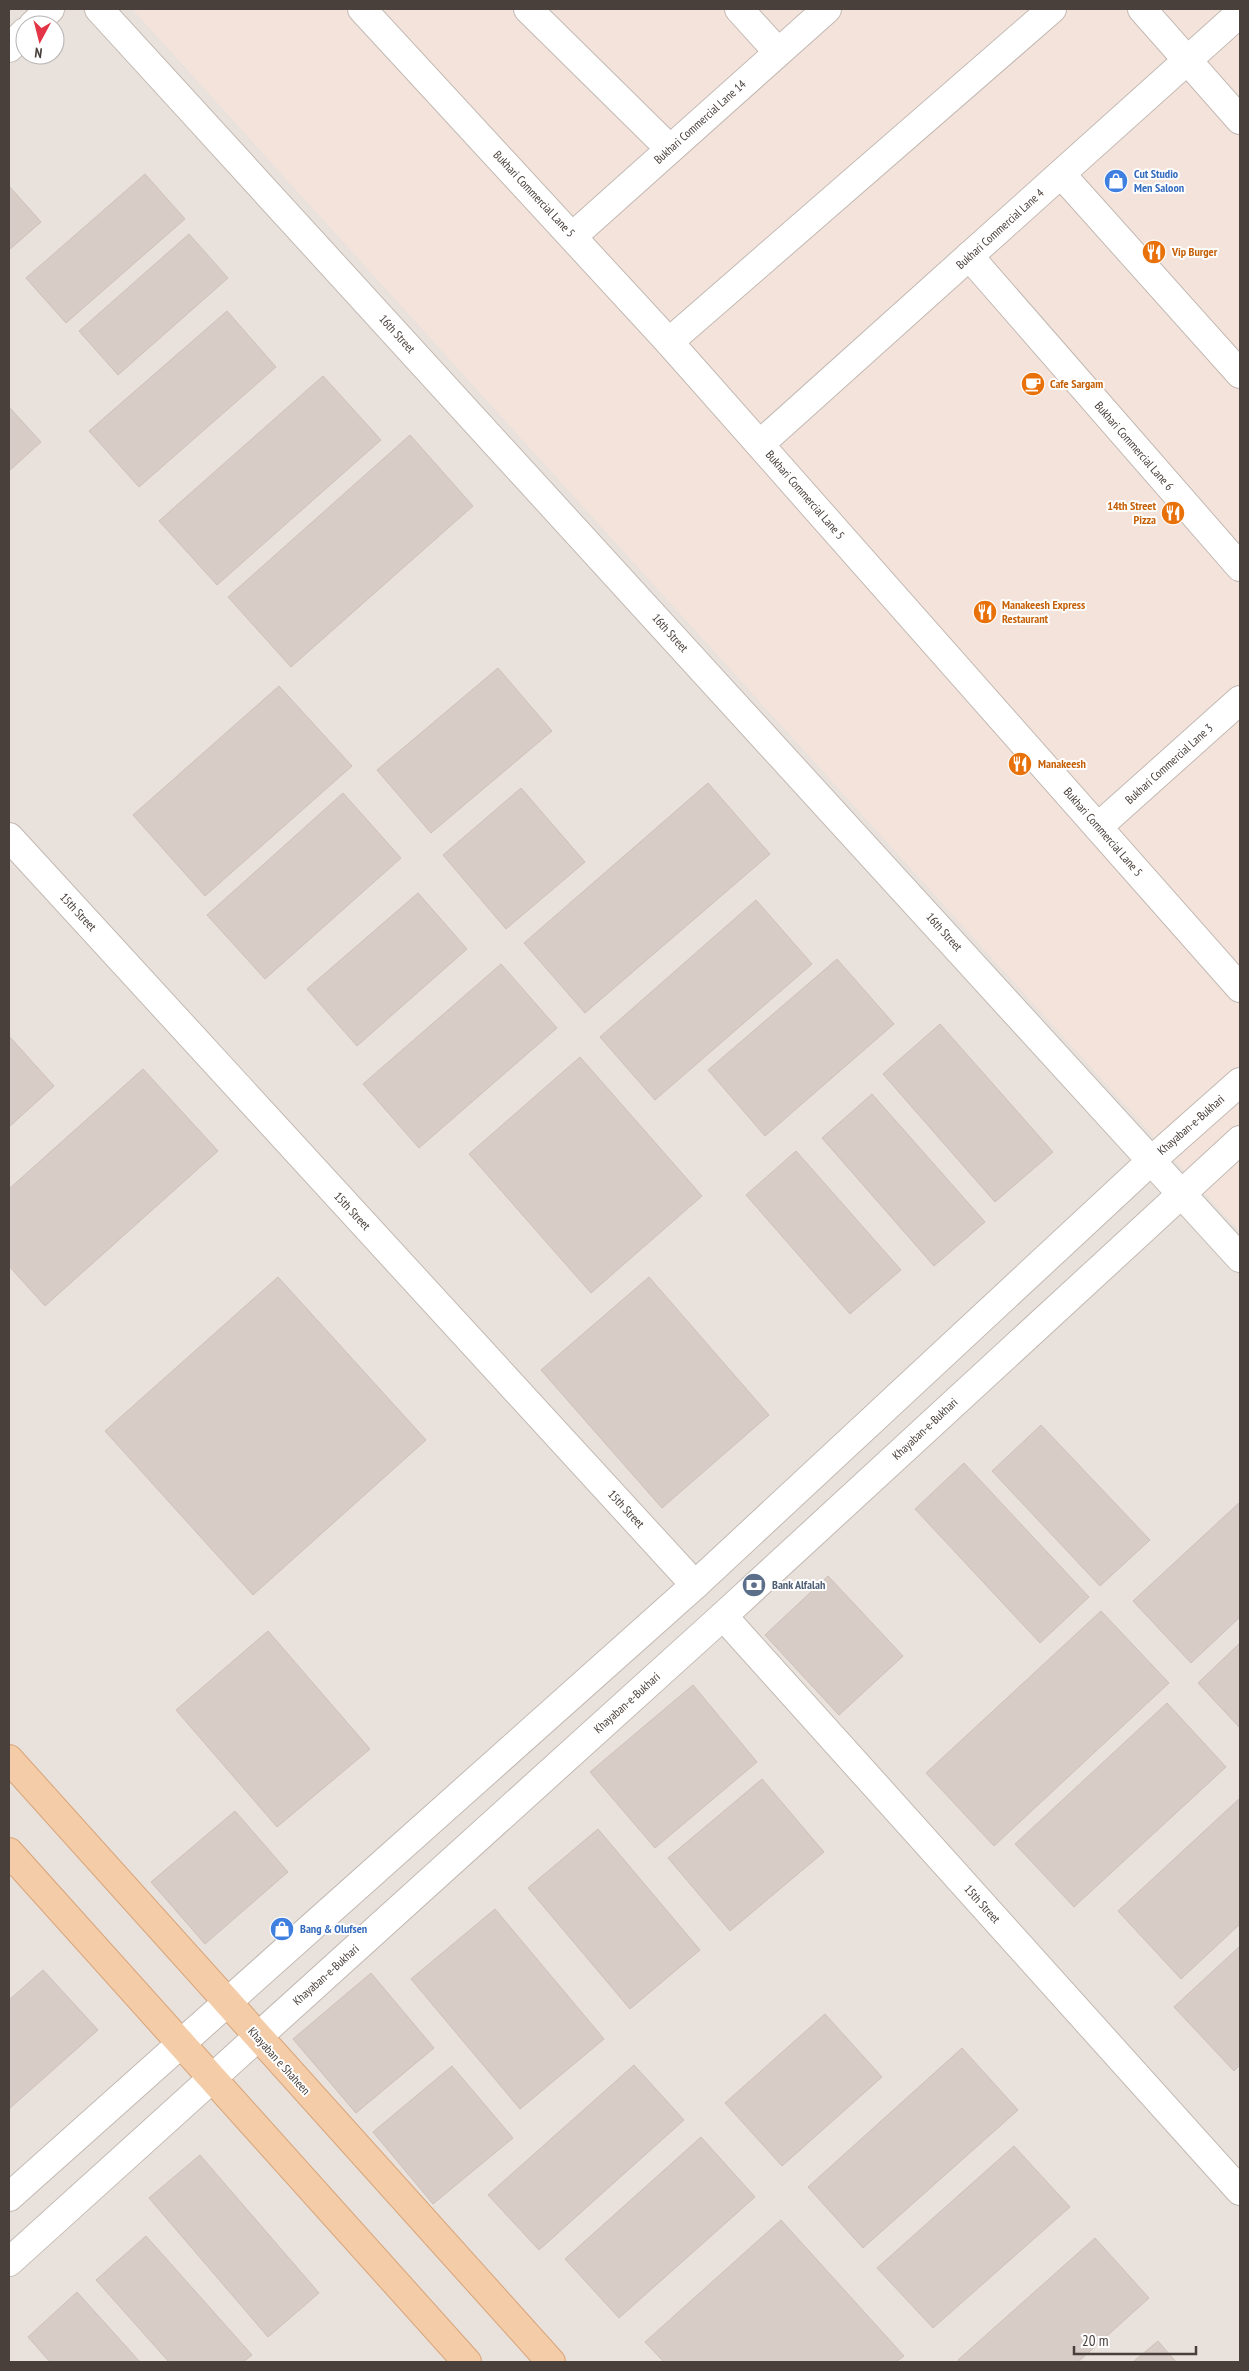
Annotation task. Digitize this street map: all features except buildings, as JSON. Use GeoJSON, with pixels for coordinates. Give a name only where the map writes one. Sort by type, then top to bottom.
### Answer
{"type":"FeatureCollection","features":[{"type":"Feature","properties":{"kind":"main road","name":"Khayaban e Shaheen"},"geometry":{"type":"LineString","coordinates":[[9,1759],[551,2362]]}},
{"type":"Feature","properties":{"kind":"main road"},"geometry":{"type":"LineString","coordinates":[[9,1852],[466,2362]]}},
{"type":"Feature","properties":{"kind":"street","name":"16th Street"},"geometry":{"type":"LineString","coordinates":[[100,9],[1240,1258]]}},
{"type":"Feature","properties":{"kind":"street","name":"Bukhari Commercial Lane 5"},"geometry":{"type":"LineString","coordinates":[[362,9],[670,342],[1240,988]]}},
{"type":"Feature","properties":{"kind":"street"},"geometry":{"type":"LineString","coordinates":[[528,9],[670,149]]}},
{"type":"Feature","properties":{"kind":"street"},"geometry":{"type":"LineString","coordinates":[[739,9],[778,52]]}},
{"type":"Feature","properties":{"kind":"street","name":"Bukhari Commercial Lane 14"},"geometry":{"type":"LineString","coordinates":[[573,236],[827,9]]}},
{"type":"Feature","properties":{"kind":"street"},"geometry":{"type":"LineString","coordinates":[[670,342],[1052,9]]}},
{"type":"Feature","properties":{"kind":"street"},"geometry":{"type":"LineString","coordinates":[[1142,9],[1240,120]]}},
{"type":"Feature","properties":{"kind":"street","name":"Bukhari Commercial Lane 4"},"geometry":{"type":"LineString","coordinates":[[760,444],[1240,13]]}},
{"type":"Feature","properties":{"kind":"street"},"geometry":{"type":"LineString","coordinates":[[1061,174],[1240,374]]}},
{"type":"Feature","properties":{"kind":"street","name":"Bukhari Commercial Lane 6"},"geometry":{"type":"LineString","coordinates":[[969,256],[1240,568]]}},
{"type":"Feature","properties":{"kind":"street","name":"Bukhari Commercial Lane 3"},"geometry":{"type":"LineString","coordinates":[[1098,827],[1240,700]]}},
{"type":"Feature","properties":{"kind":"street","name":"15th Street"},"geometry":{"type":"LineString","coordinates":[[9,836],[695,1585]]}},
{"type":"Feature","properties":{"kind":"street","name":"Khayaban-e-Bukhari"},"geometry":{"type":"LineString","coordinates":[[9,2196],[695,1585],[1152,1160],[1240,1082]]}},
{"type":"Feature","properties":{"kind":"street","name":"Khayaban-e-Bukhari"},"geometry":{"type":"LineString","coordinates":[[9,2262],[723,1616],[1240,1140]]}},
{"type":"Feature","properties":{"kind":"street","name":"15th Street"},"geometry":{"type":"LineString","coordinates":[[723,1616],[1240,2191]]}},
{"type":"Feature","properties":{"kind":"shaded area"},"geometry":{"type":"Polygon","coordinates":[[[9,9],[1240,9],[1240,2362],[9,2362],[9,9]]]}},
{"type":"Feature","properties":{"kind":"shaded area"},"geometry":{"type":"Polygon","coordinates":[[[132,9],[1240,9],[1240,1232],[132,9]]]}},
{"type":"Feature","properties":{"kind":"place","name":"Cut Studio Men Saloon"},"geometry":{"type":"Point","coordinates":[1116,181]}},
{"type":"Feature","properties":{"kind":"place","name":"Vip Burger"},"geometry":{"type":"Point","coordinates":[1154,252]}},
{"type":"Feature","properties":{"kind":"place","name":"Cafe Sargam"},"geometry":{"type":"Point","coordinates":[1033,384]}},
{"type":"Feature","properties":{"kind":"place","name":"14th Street Pizza"},"geometry":{"type":"Point","coordinates":[1173,513]}},
{"type":"Feature","properties":{"kind":"place","name":"Manakeesh Express Restaurant"},"geometry":{"type":"Point","coordinates":[985,612]}},
{"type":"Feature","properties":{"kind":"place","name":"Manakeesh"},"geometry":{"type":"Point","coordinates":[1020,764]}},
{"type":"Feature","properties":{"kind":"place","name":"Bank Alfalah"},"geometry":{"type":"Point","coordinates":[754,1585]}},
{"type":"Feature","properties":{"kind":"place","name":"Bang & Olufsen"},"geometry":{"type":"Point","coordinates":[282,1929]}}]}
